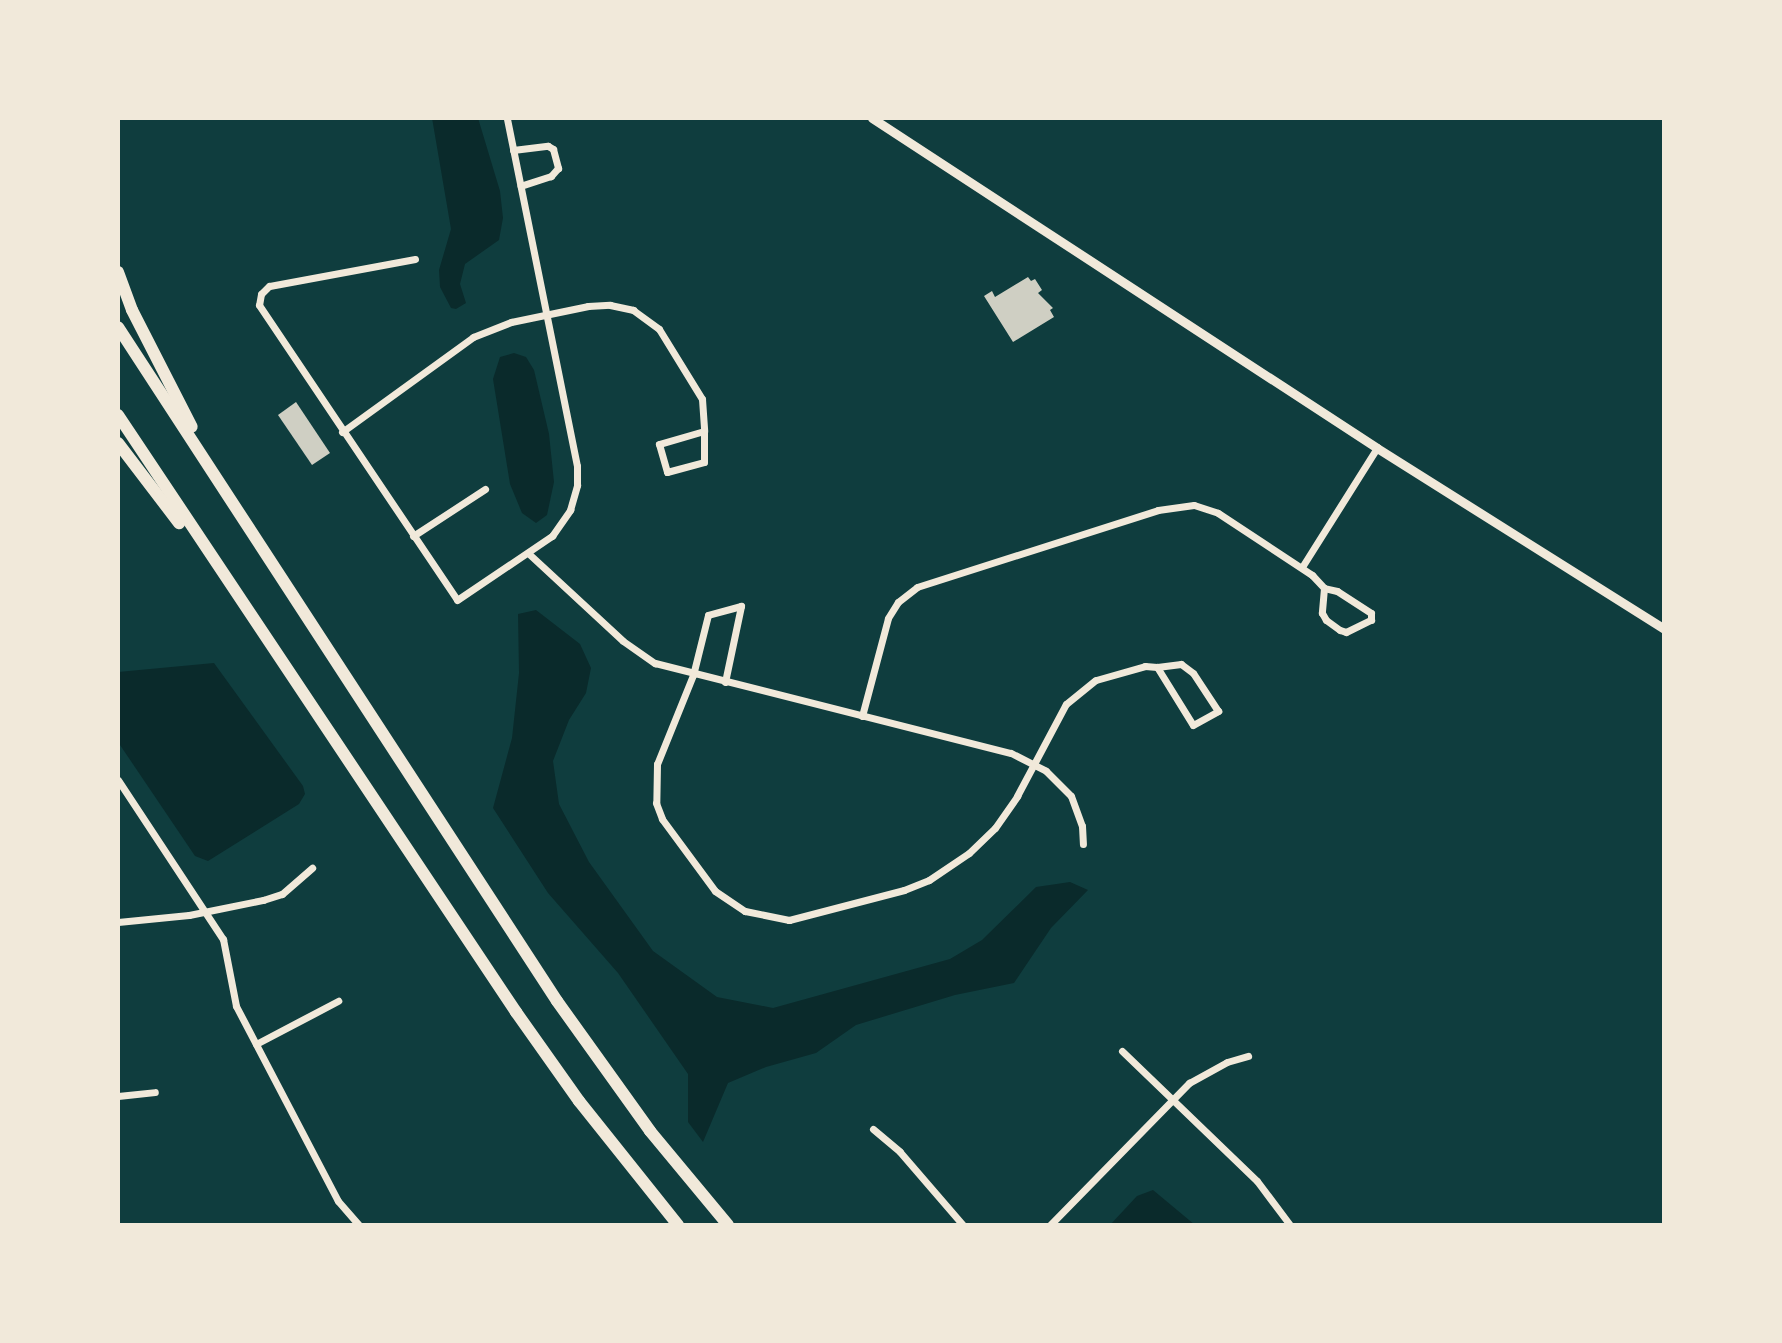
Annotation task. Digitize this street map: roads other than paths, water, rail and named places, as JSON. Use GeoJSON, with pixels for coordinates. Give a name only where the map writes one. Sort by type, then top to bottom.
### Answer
{"type":"FeatureCollection","features":[{"type":"Feature","properties":{"kind":"highway"},"geometry":{"type":"LineString","coordinates":[[118,272],[132,310],[219,480]]}},
{"type":"Feature","properties":{"kind":"highway"},"geometry":{"type":"LineString","coordinates":[[118,327],[395,758],[557,1001],[650,1131],[728,1225]]}},
{"type":"Feature","properties":{"kind":"highway"},"geometry":{"type":"LineString","coordinates":[[118,415],[244,609],[516,1012],[579,1101],[678,1225]]}},
{"type":"Feature","properties":{"kind":"highway"},"geometry":{"type":"LineString","coordinates":[[118,443],[244,609]]}},
{"type":"Feature","properties":{"kind":"street"},"geometry":{"type":"LineString","coordinates":[[415,259],[269,286],[261,294],[259,305],[263,316],[457,600],[528,553],[561,525],[570,510],[577,485],[577,466],[507,118]]}},
{"type":"Feature","properties":{"kind":"street"},"geometry":{"type":"LineString","coordinates":[[872,118],[1377,448],[1664,629]]}},
{"type":"Feature","properties":{"kind":"street"},"geometry":{"type":"LineString","coordinates":[[513,150],[548,146],[553,149],[558,168],[551,176],[521,186]]}},
{"type":"Feature","properties":{"kind":"street"},"geometry":{"type":"LineString","coordinates":[[342,432],[473,337],[511,322],[610,305],[633,310],[650,319],[666,338],[702,399],[704,431],[704,462],[667,472],[659,444],[704,431]]}},
{"type":"Feature","properties":{"kind":"street"},"geometry":{"type":"LineString","coordinates":[[1302,567],[1377,448]]}},
{"type":"Feature","properties":{"kind":"street"},"geometry":{"type":"LineString","coordinates":[[413,536],[485,489]]}},
{"type":"Feature","properties":{"kind":"street"},"geometry":{"type":"LineString","coordinates":[[862,716],[888,618],[905,596],[923,584],[1177,506],[1202,507],[1218,513],[1302,567],[1324,588],[1337,591],[1371,613],[1371,620],[1346,632],[1340,630],[1322,613],[1324,588]]}},
{"type":"Feature","properties":{"kind":"street"},"geometry":{"type":"LineString","coordinates":[[528,553],[641,656],[693,675],[1011,753],[1060,782],[1071,796],[1082,826],[1083,844]]}},
{"type":"Feature","properties":{"kind":"street"},"geometry":{"type":"LineString","coordinates":[[725,682],[741,606],[708,615],[693,675],[657,764],[656,803],[662,819],[715,891],[745,911],[761,917],[800,919],[887,896],[929,880],[969,853],[995,828],[1066,704],[1096,680],[1145,666],[1171,663],[1193,673],[1218,711],[1193,725],[1157,667]]}},
{"type":"Feature","properties":{"kind":"street"},"geometry":{"type":"LineString","coordinates":[[118,780],[223,939],[236,1006],[338,1201],[359,1225]]}},
{"type":"Feature","properties":{"kind":"street"},"geometry":{"type":"LineString","coordinates":[[118,922],[208,912],[282,894],[312,868]]}},
{"type":"Feature","properties":{"kind":"street"},"geometry":{"type":"LineString","coordinates":[[256,1044],[338,1001]]}},
{"type":"Feature","properties":{"kind":"street"},"geometry":{"type":"LineString","coordinates":[[1122,1051],[1257,1181],[1290,1225]]}},
{"type":"Feature","properties":{"kind":"street"},"geometry":{"type":"LineString","coordinates":[[1050,1225],[1172,1098],[1207,1071],[1248,1056]]}},
{"type":"Feature","properties":{"kind":"street"},"geometry":{"type":"LineString","coordinates":[[118,1096],[155,1092]]}},
{"type":"Feature","properties":{"kind":"street"},"geometry":{"type":"LineString","coordinates":[[873,1129],[900,1152],[963,1225]]}},
{"type":"Feature","properties":{"kind":"water"},"geometry":{"type":"Polygon","coordinates":[[[432,118],[478,118],[500,191],[503,218],[499,240],[465,264],[460,284],[466,303],[456,309],[451,308],[440,287],[439,270],[451,229],[432,118]]]}},
{"type":"Feature","properties":{"kind":"water"},"geometry":{"type":"Polygon","coordinates":[[[514,353],[526,357],[534,370],[549,434],[554,482],[547,515],[536,523],[522,513],[510,484],[493,379],[500,357],[514,353]]]}},
{"type":"Feature","properties":{"kind":"water"},"geometry":{"type":"Polygon","coordinates":[[[536,610],[580,644],[591,668],[586,693],[569,720],[553,761],[559,804],[589,862],[653,951],[717,997],[773,1008],[950,959],[982,940],[1036,887],[1070,882],[1088,890],[1051,928],[1014,983],[955,995],[856,1025],[816,1053],[766,1067],[728,1083],[703,1142],[688,1122],[688,1074],[618,973],[548,893],[493,808],[512,738],[519,673],[518,614],[536,610]]]}},
{"type":"Feature","properties":{"kind":"water"},"geometry":{"type":"Polygon","coordinates":[[[214,663],[303,786],[305,794],[299,804],[208,861],[195,856],[118,742],[118,672],[214,663]]]}},
{"type":"Feature","properties":{"kind":"water"},"geometry":{"type":"Polygon","coordinates":[[[1153,1190],[1195,1225],[1110,1225],[1137,1196],[1153,1190]]]}}]}
